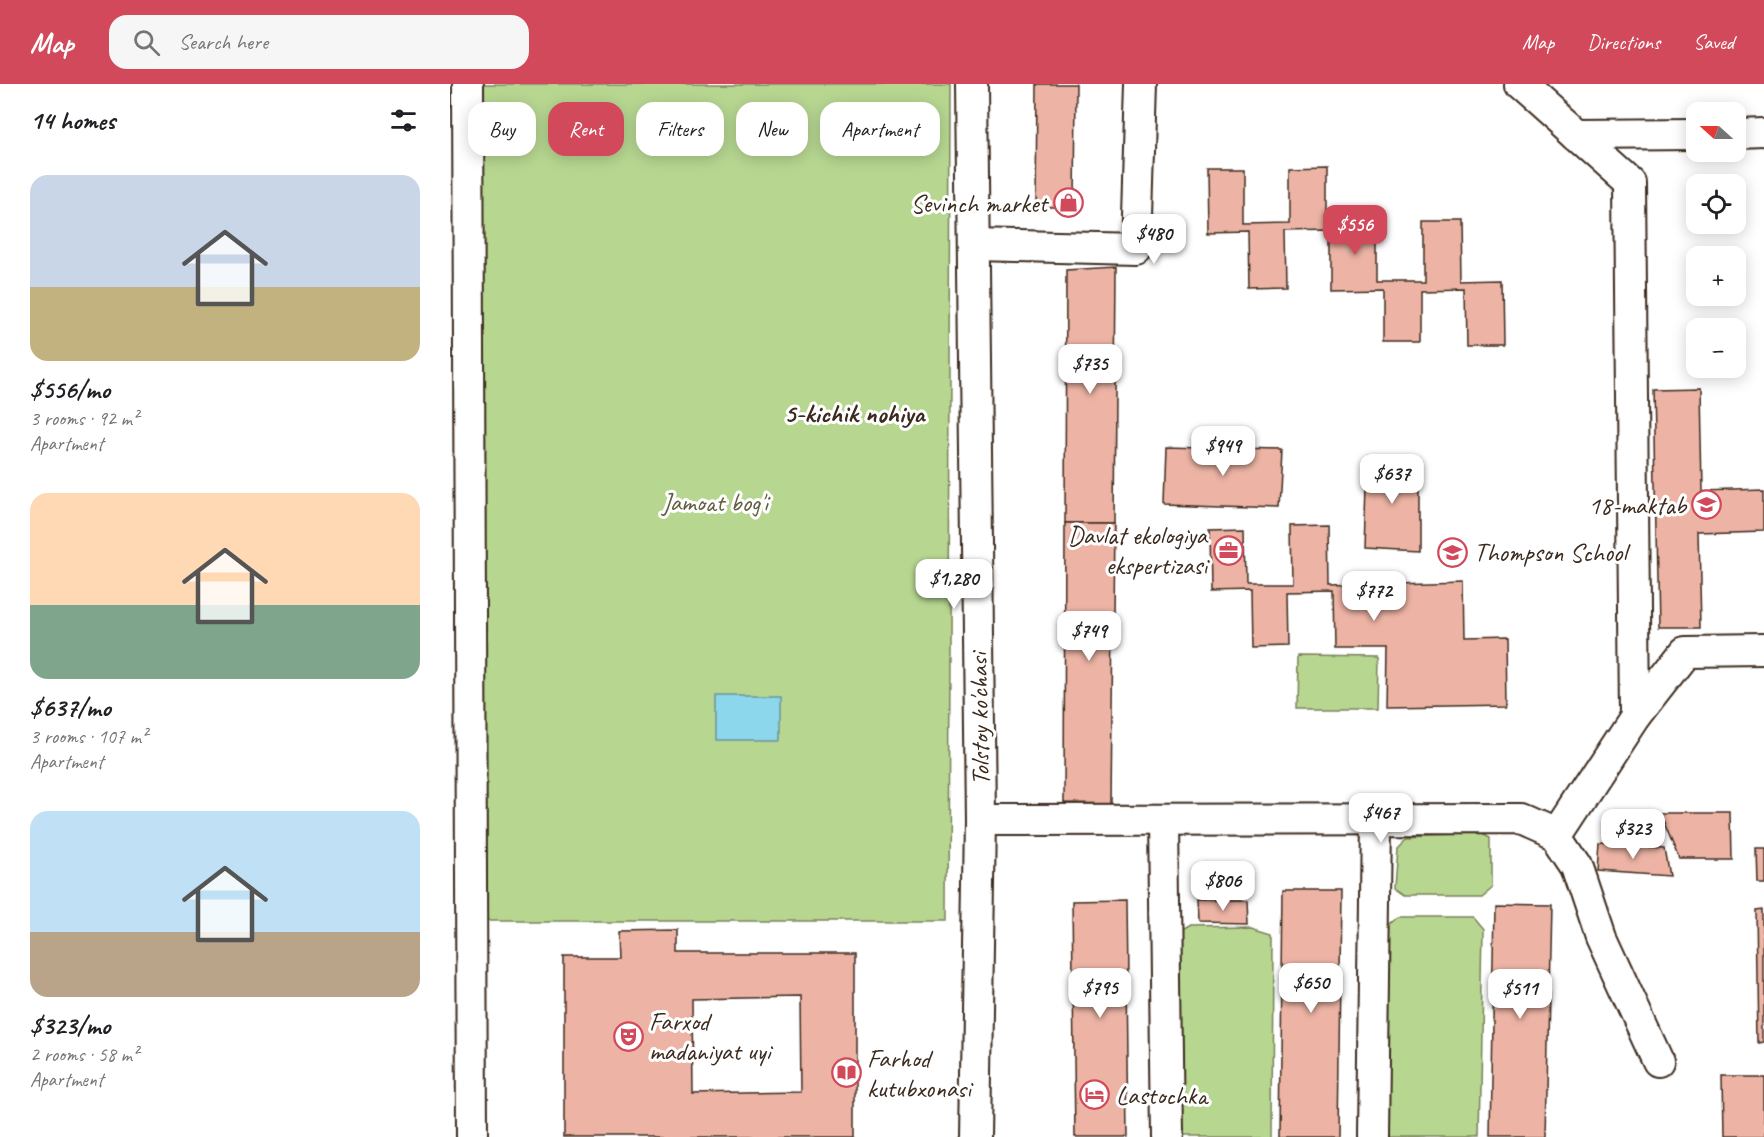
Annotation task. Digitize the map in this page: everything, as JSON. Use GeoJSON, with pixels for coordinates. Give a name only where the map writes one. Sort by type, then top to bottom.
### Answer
{"type":"FeatureCollection","features":[{"type":"Feature","properties":{"kind":"street"},"geometry":{"type":"LineString","coordinates":[[468,84],[472,1137]]}},
{"type":"Feature","properties":{"kind":"street","name":"Tolstoy ko'chasi"},"geometry":{"type":"LineString","coordinates":[[972,84],[980,820],[975,1137]]}},
{"type":"Feature","properties":{"kind":"street"},"geometry":{"type":"LineString","coordinates":[[974,245],[1137,249],[1141,84]]}},
{"type":"Feature","properties":{"kind":"street"},"geometry":{"type":"LineString","coordinates":[[1519,84],[1630,183],[1635,716]]}},
{"type":"Feature","properties":{"kind":"street"},"geometry":{"type":"LineString","coordinates":[[1746,134],[1764,133]]}},
{"type":"Feature","properties":{"kind":"street"},"geometry":{"type":"LineString","coordinates":[[1576,135],[1686,134]]}},
{"type":"Feature","properties":{"kind":"street"},"geometry":{"type":"LineString","coordinates":[[1557,835],[1635,716],[1685,652],[1764,651]]}},
{"type":"Feature","properties":{"kind":"street"},"geometry":{"type":"LineString","coordinates":[[980,820],[1521,819],[1557,835],[1577,865],[1601,937],[1658,1061]]}},
{"type":"Feature","properties":{"kind":"street"},"geometry":{"type":"LineString","coordinates":[[1163,820],[1167,1137]]}},
{"type":"Feature","properties":{"kind":"street"},"geometry":{"type":"LineString","coordinates":[[1372,1137],[1376,820]]}},
{"type":"Feature","properties":{"kind":"green space","name":"Jamoat bog'i"},"geometry":{"type":"Polygon","coordinates":[[[481,84],[951,84],[948,921],[478,921],[481,156],[536,156],[536,102],[481,102],[481,84]]]}},
{"type":"Feature","properties":{"kind":"green space"},"geometry":{"type":"Polygon","coordinates":[[[1298,657],[1379,658],[1378,708],[1297,708],[1298,657]]]}},
{"type":"Feature","properties":{"kind":"green space"},"geometry":{"type":"Polygon","coordinates":[[[1480,834],[1491,839],[1491,885],[1479,895],[1405,895],[1395,888],[1398,847],[1408,837],[1480,834]]]}},
{"type":"Feature","properties":{"kind":"green space"},"geometry":{"type":"Polygon","coordinates":[[[1400,917],[1473,917],[1483,929],[1479,1137],[1387,1137],[1388,927],[1400,917]]]}},
{"type":"Feature","properties":{"kind":"green space"},"geometry":{"type":"Polygon","coordinates":[[[1253,927],[1273,933],[1272,1137],[1174,1137],[1176,935],[1188,928],[1253,927]]]}},
{"type":"Feature","properties":{"kind":"water"},"geometry":{"type":"Polygon","coordinates":[[[716,696],[781,696],[781,740],[716,740],[716,696]]]}},
{"type":"Feature","properties":{"kind":"building"},"geometry":{"type":"Polygon","coordinates":[[[1037,84],[1076,84],[1075,207],[1036,207],[1037,84]]]}},
{"type":"Feature","properties":{"kind":"building"},"geometry":{"type":"Polygon","coordinates":[[[1327,166],[1327,225],[1377,224],[1377,280],[1423,280],[1423,222],[1460,222],[1461,281],[1502,280],[1503,345],[1467,345],[1466,288],[1420,289],[1420,342],[1383,342],[1383,288],[1331,289],[1331,231],[1285,232],[1286,288],[1249,289],[1248,232],[1208,233],[1207,168],[1243,168],[1243,225],[1290,224],[1290,167],[1327,166]]]}},
{"type":"Feature","properties":{"kind":"building"},"geometry":{"type":"Polygon","coordinates":[[[1116,267],[1114,523],[1065,523],[1066,270],[1116,267]]]}},
{"type":"Feature","properties":{"kind":"building"},"geometry":{"type":"Polygon","coordinates":[[[1699,388],[1701,491],[1764,489],[1764,532],[1699,534],[1701,627],[1658,627],[1653,389],[1699,388]]]}},
{"type":"Feature","properties":{"kind":"building"},"geometry":{"type":"Polygon","coordinates":[[[1166,447],[1282,450],[1279,508],[1164,504],[1166,447]]]}},
{"type":"Feature","properties":{"kind":"building"},"geometry":{"type":"Polygon","coordinates":[[[1368,457],[1418,461],[1418,551],[1365,548],[1368,457]]]}},
{"type":"Feature","properties":{"kind":"building"},"geometry":{"type":"Polygon","coordinates":[[[1065,523],[1114,523],[1111,804],[1064,803],[1065,523]]]}},
{"type":"Feature","properties":{"kind":"building","name":"Thompson School"},"geometry":{"type":"Polygon","coordinates":[[[1329,525],[1330,585],[1463,581],[1464,640],[1505,639],[1506,704],[1387,706],[1388,649],[1335,649],[1334,591],[1287,592],[1288,647],[1251,648],[1250,591],[1211,592],[1210,528],[1245,527],[1246,584],[1293,584],[1292,526],[1329,525]]]}},
{"type":"Feature","properties":{"kind":"building"},"geometry":{"type":"Polygon","coordinates":[[[1660,813],[1733,813],[1734,859],[1679,859],[1660,813]]]}},
{"type":"Feature","properties":{"kind":"building"},"geometry":{"type":"Polygon","coordinates":[[[1600,844],[1664,848],[1669,876],[1598,871],[1600,844]]]}},
{"type":"Feature","properties":{"kind":"building"},"geometry":{"type":"Polygon","coordinates":[[[1756,849],[1764,849],[1764,881],[1757,881],[1756,849]]]}},
{"type":"Feature","properties":{"kind":"building"},"geometry":{"type":"Polygon","coordinates":[[[1283,891],[1341,891],[1338,1137],[1280,1137],[1283,891]]]}},
{"type":"Feature","properties":{"kind":"building"},"geometry":{"type":"Polygon","coordinates":[[[1125,900],[1128,1137],[1075,1137],[1072,901],[1125,900]]]}},
{"type":"Feature","properties":{"kind":"building"},"geometry":{"type":"Polygon","coordinates":[[[1197,900],[1248,900],[1249,924],[1198,923],[1197,900]]]}},
{"type":"Feature","properties":{"kind":"building"},"geometry":{"type":"Polygon","coordinates":[[[1494,903],[1550,904],[1545,1137],[1490,1137],[1494,903]]]}},
{"type":"Feature","properties":{"kind":"building"},"geometry":{"type":"Polygon","coordinates":[[[1764,910],[1764,1042],[1759,1043],[1757,911],[1764,910]]]}},
{"type":"Feature","properties":{"kind":"building","name":"Farxod madaniyat uyi"},"geometry":{"type":"Polygon","coordinates":[[[678,930],[678,953],[855,953],[855,1137],[564,1137],[564,957],[620,957],[619,931],[678,930]],[[800,997],[692,999],[693,1094],[801,1092],[800,997]]]}},
{"type":"Feature","properties":{"kind":"building"},"geometry":{"type":"Polygon","coordinates":[[[1721,1075],[1764,1075],[1764,1137],[1722,1137],[1721,1075]]]}},
{"type":"Feature","properties":{"kind":"place","name":"Sevinch market"},"geometry":{"type":"Point","coordinates":[1068,203]}},
{"type":"Feature","properties":{"kind":"place","name":"18-maktab"},"geometry":{"type":"Point","coordinates":[1707,505]}},
{"type":"Feature","properties":{"kind":"place","name":"Davlat ekologiya ekspertizasi"},"geometry":{"type":"Point","coordinates":[1228,550]}},
{"type":"Feature","properties":{"kind":"place","name":"Thompson School"},"geometry":{"type":"Point","coordinates":[1453,552]}},
{"type":"Feature","properties":{"kind":"place","name":"Farxod madaniyat uyi"},"geometry":{"type":"Point","coordinates":[628,1036]}},
{"type":"Feature","properties":{"kind":"place","name":"Farhod kutubxonasi"},"geometry":{"type":"Point","coordinates":[846,1073]}},
{"type":"Feature","properties":{"kind":"place","name":"Lastochka"},"geometry":{"type":"Point","coordinates":[1095,1095]}},
{"type":"Feature","properties":{"kind":"district","name":"5-kichik nohiya"},"geometry":{"type":"Point","coordinates":[854,413]}}]}
